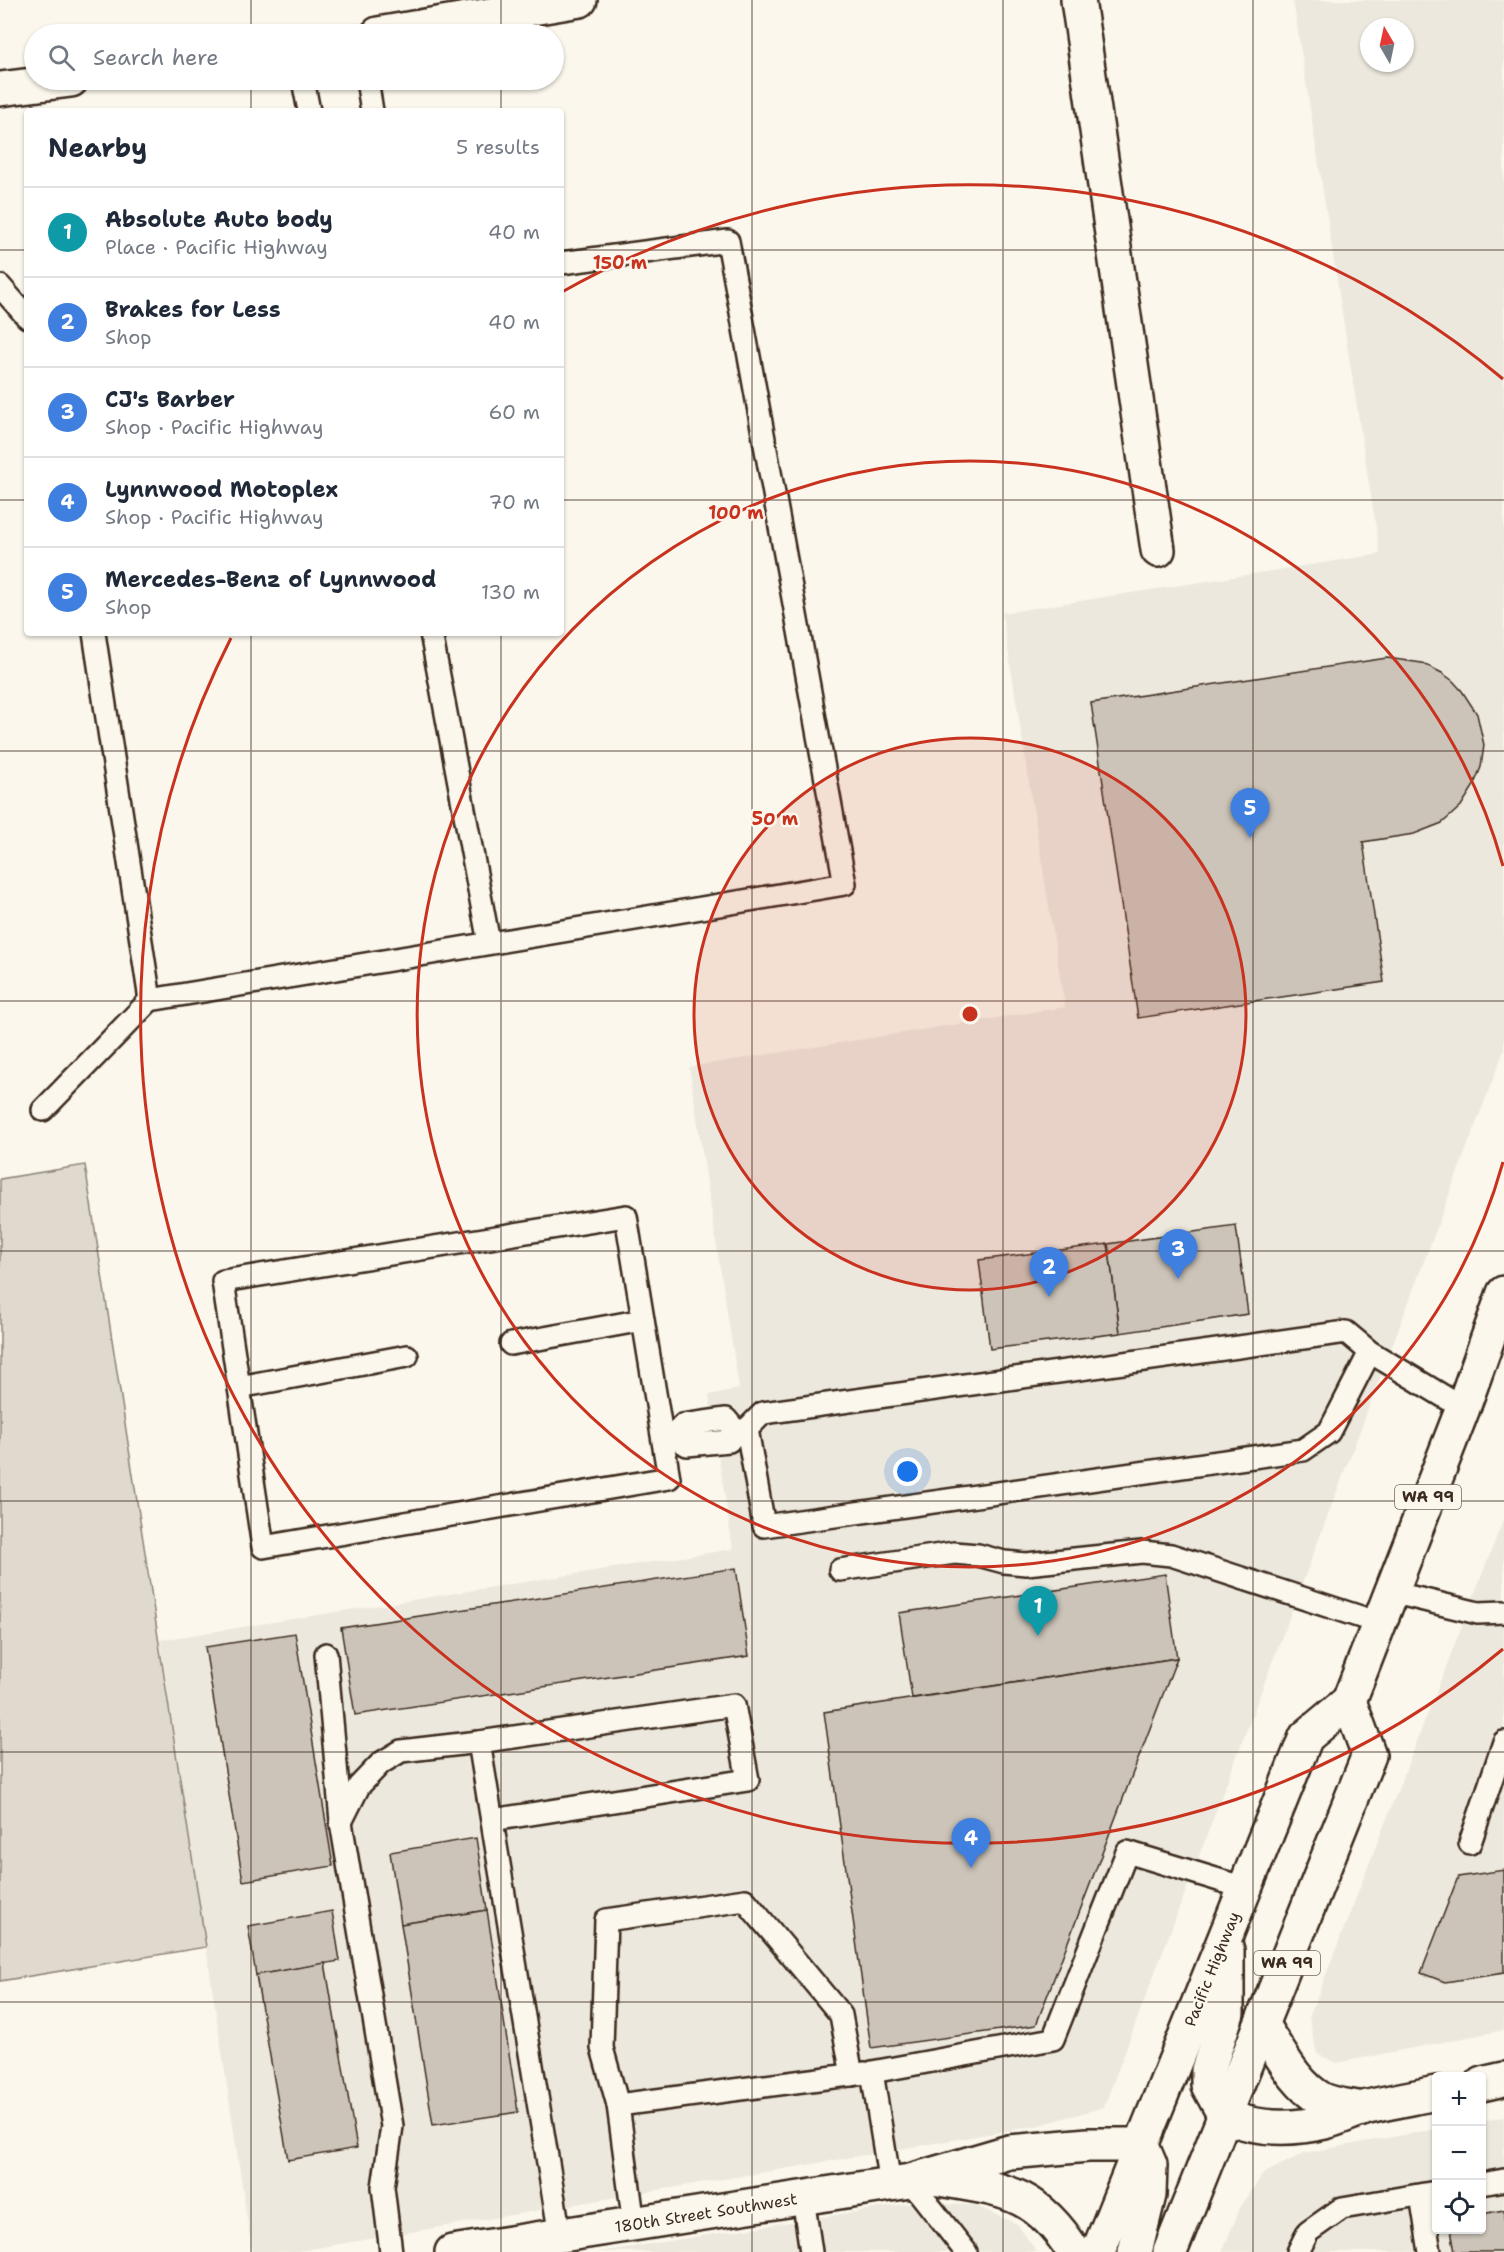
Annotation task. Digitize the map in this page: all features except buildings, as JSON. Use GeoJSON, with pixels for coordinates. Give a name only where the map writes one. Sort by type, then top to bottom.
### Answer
{"type":"FeatureCollection","features":[{"type":"Feature","properties":{"kind":"main road"},"geometry":{"type":"LineString","coordinates":[[424,24],[512,5],[580,0]]}},
{"type":"Feature","properties":{"kind":"main road"},"geometry":{"type":"LineString","coordinates":[[1078,0],[1158,550]]}},
{"type":"Feature","properties":{"kind":"main road"},"geometry":{"type":"LineString","coordinates":[[0,89],[24,86]]}},
{"type":"Feature","properties":{"kind":"main road","name":"Pacific Highway"},"geometry":{"type":"LineString","coordinates":[[1098,2252],[1306,1737],[1349,1701],[1463,1408],[1503,1298]]}},
{"type":"Feature","properties":{"kind":"main road","name":"WA 99"},"geometry":{"type":"LineString","coordinates":[[1170,2252],[1369,1755],[1349,1701]]}},
{"type":"Feature","properties":{"kind":"main road"},"geometry":{"type":"LineString","coordinates":[[1226,1933],[1227,2013],[1208,2070],[1208,2085],[1225,2116],[1241,2123],[1283,2127],[1326,2122],[1362,2109],[1432,2094]]}},
{"type":"Feature","properties":{"kind":"main road"},"geometry":{"type":"LineString","coordinates":[[1262,2026],[1284,2061],[1322,2100],[1362,2109]]}},
{"type":"Feature","properties":{"kind":"main road"},"geometry":{"type":"LineString","coordinates":[[1486,2083],[1504,2079]]}},
{"type":"Feature","properties":{"kind":"main road"},"geometry":{"type":"LineString","coordinates":[[908,2180],[1009,2152],[1088,2145],[1142,2145],[1150,2165],[1149,2195],[1135,2252]]}},
{"type":"Feature","properties":{"kind":"main road"},"geometry":{"type":"LineString","coordinates":[[908,2180],[991,2187],[1027,2201],[1047,2216],[1074,2252]]}},
{"type":"Feature","properties":{"kind":"main road","name":"180th Street Southwest"},"geometry":{"type":"LineString","coordinates":[[452,2252],[908,2180]]}},
{"type":"Feature","properties":{"kind":"lane"},"geometry":{"type":"LineString","coordinates":[[305,90],[308,108]]}},
{"type":"Feature","properties":{"kind":"lane"},"geometry":{"type":"LineString","coordinates":[[369,90],[372,108]]}},
{"type":"Feature","properties":{"kind":"lane"},"geometry":{"type":"LineString","coordinates":[[43,1110],[150,1000],[845,884],[728,241],[564,263]]}},
{"type":"Feature","properties":{"kind":"lane"},"geometry":{"type":"LineString","coordinates":[[0,286],[24,314]]}},
{"type":"Feature","properties":{"kind":"lane"},"geometry":{"type":"LineString","coordinates":[[94,636],[150,1000]]}},
{"type":"Feature","properties":{"kind":"lane"},"geometry":{"type":"LineString","coordinates":[[432,636],[489,943]]}},
{"type":"Feature","properties":{"kind":"lane"},"geometry":{"type":"LineString","coordinates":[[626,1216],[643,1320],[668,1438],[669,1478],[263,1547],[223,1281],[626,1216]]}},
{"type":"Feature","properties":{"kind":"lane"},"geometry":{"type":"LineString","coordinates":[[511,1344],[643,1320]]}},
{"type":"Feature","properties":{"kind":"lane"},"geometry":{"type":"LineString","coordinates":[[741,1430],[763,1413],[1346,1332],[1370,1352],[1463,1408]]}},
{"type":"Feature","properties":{"kind":"lane"},"geometry":{"type":"LineString","coordinates":[[668,1438],[684,1425],[726,1419],[741,1430],[764,1526],[1303,1450],[1329,1432],[1370,1352]]}},
{"type":"Feature","properties":{"kind":"lane"},"geometry":{"type":"LineString","coordinates":[[239,1387],[407,1356]]}},
{"type":"Feature","properties":{"kind":"lane"},"geometry":{"type":"LineString","coordinates":[[840,1570],[954,1553],[1026,1564],[1142,1552],[1171,1556],[1379,1623]]}},
{"type":"Feature","properties":{"kind":"lane"},"geometry":{"type":"LineString","coordinates":[[1390,1592],[1478,1613],[1504,1612]]}},
{"type":"Feature","properties":{"kind":"lane"},"geometry":{"type":"LineString","coordinates":[[326,1654],[341,1822],[392,2126],[383,2187],[391,2252]]}},
{"type":"Feature","properties":{"kind":"lane"},"geometry":{"type":"LineString","coordinates":[[341,1822],[359,1786],[381,1763],[400,1751],[734,1706],[748,1780],[492,1820]]}},
{"type":"Feature","properties":{"kind":"lane"},"geometry":{"type":"LineString","coordinates":[[479,1742],[560,2236]]}},
{"type":"Feature","properties":{"kind":"lane"},"geometry":{"type":"LineString","coordinates":[[1470,1843],[1504,1742]]}},
{"type":"Feature","properties":{"kind":"lane"},"geometry":{"type":"LineString","coordinates":[[618,2105],[862,2074],[1053,2039],[1126,1852],[1245,1888]]}},
{"type":"Feature","properties":{"kind":"lane"},"geometry":{"type":"LineString","coordinates":[[634,2225],[618,2105],[603,2048],[606,1920],[745,1900],[841,2014],[862,2074],[908,2180],[966,2252]]}},
{"type":"Feature","properties":{"kind":"lane"},"geometry":{"type":"LineString","coordinates":[[1486,2183],[1504,2180]]}},
{"type":"Feature","properties":{"kind":"lane"},"geometry":{"type":"LineString","coordinates":[[1298,2252],[1308,2232],[1342,2208],[1429,2193],[1430,2252]]}},
{"type":"Feature","properties":{"kind":"lane"},"geometry":{"type":"LineString","coordinates":[[803,2198],[811,2252]]}},
{"type":"Feature","properties":{"kind":"shaded area"},"geometry":{"type":"Polygon","coordinates":[[[1293,0],[1504,0],[1504,1050],[1104,2107],[1036,2126],[293,2252],[252,2252],[160,1640],[733,1549],[709,1395],[739,1389],[689,1067],[1065,1007],[1002,613],[1380,554],[1293,0]]]}},
{"type":"Feature","properties":{"kind":"shaded area"},"geometry":{"type":"Polygon","coordinates":[[[85,1165],[206,1947],[0,1981],[0,1179],[85,1165]]]}},
{"type":"Feature","properties":{"kind":"shaded area"},"geometry":{"type":"Polygon","coordinates":[[[1504,1518],[1504,2030],[1337,2063],[1317,2054],[1309,2018],[1504,1518]]]}},
{"type":"Feature","properties":{"kind":"shaded area"},"geometry":{"type":"Polygon","coordinates":[[[1504,2117],[1504,2252],[1222,2252],[1240,2208],[1263,2174],[1304,2153],[1432,2130],[1432,2234],[1486,2234],[1486,2120],[1504,2117]]]}},
{"type":"Feature","properties":{"kind":"shaded area"},"geometry":{"type":"Polygon","coordinates":[[[912,2203],[974,2205],[1017,2224],[1037,2252],[599,2252],[912,2203]]]}},
{"type":"Feature","properties":{"kind":"place","name":"Mercedes-Benz of Lynnwood"},"geometry":{"type":"Point","coordinates":[1250,838]}},
{"type":"Feature","properties":{"kind":"place","name":"CJ's Barber"},"geometry":{"type":"Point","coordinates":[1178,1279]}},
{"type":"Feature","properties":{"kind":"place","name":"Brakes for Less"},"geometry":{"type":"Point","coordinates":[1049,1297]}},
{"type":"Feature","properties":{"kind":"place","name":"Absolute Auto body"},"geometry":{"type":"Point","coordinates":[1038,1636]}},
{"type":"Feature","properties":{"kind":"place","name":"Lynnwood Motoplex"},"geometry":{"type":"Point","coordinates":[971,1868]}}]}
